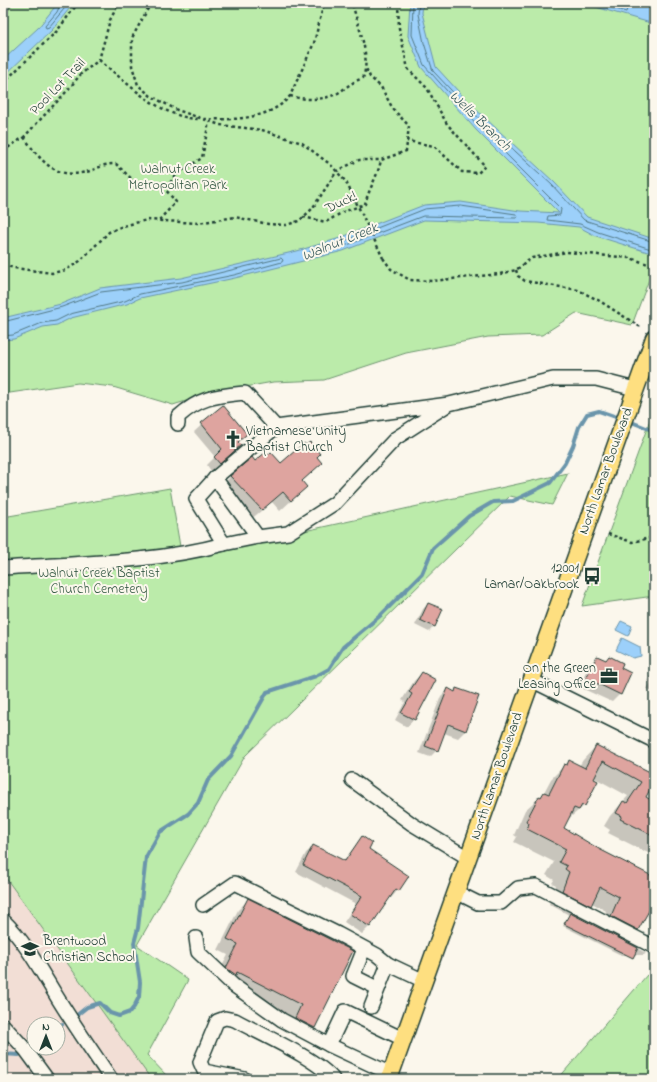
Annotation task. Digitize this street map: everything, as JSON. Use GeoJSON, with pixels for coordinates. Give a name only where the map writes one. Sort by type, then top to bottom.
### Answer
{"type":"FeatureCollection","features":[{"type":"Feature","properties":{"kind":"main road","name":"North Lamar Boulevard"},"geometry":{"type":"LineString","coordinates":[[390,1077],[635,391],[648,333]]}},
{"type":"Feature","properties":{"kind":"lane"},"geometry":{"type":"LineString","coordinates":[[224,544],[196,499],[216,478],[276,427],[449,404],[553,379],[596,379],[635,391]]}},
{"type":"Feature","properties":{"kind":"lane"},"geometry":{"type":"LineString","coordinates":[[178,424],[178,417],[189,407],[214,396],[245,393],[276,427]]}},
{"type":"Feature","properties":{"kind":"lane"},"geometry":{"type":"LineString","coordinates":[[3,568],[160,557],[202,550],[258,537],[288,533],[335,503],[396,438],[449,404]]}},
{"type":"Feature","properties":{"kind":"lane"},"geometry":{"type":"LineString","coordinates":[[216,478],[258,537]]}},
{"type":"Feature","properties":{"kind":"lane"},"geometry":{"type":"LineString","coordinates":[[531,680],[654,741]]}},
{"type":"Feature","properties":{"kind":"lane"},"geometry":{"type":"LineString","coordinates":[[352,780],[412,824],[468,858]]}},
{"type":"Feature","properties":{"kind":"lane"},"geometry":{"type":"LineString","coordinates":[[203,905],[235,883],[338,934],[377,955],[388,964],[424,981]]}},
{"type":"Feature","properties":{"kind":"lane"},"geometry":{"type":"LineString","coordinates":[[456,892],[478,902],[487,904],[501,902],[518,888],[536,886],[654,947]]}},
{"type":"Feature","properties":{"kind":"lane"},"geometry":{"type":"LineString","coordinates":[[3,920],[12,928],[78,1031],[111,1079]]}},
{"type":"Feature","properties":{"kind":"lane"},"geometry":{"type":"LineString","coordinates":[[196,938],[198,952],[233,986],[282,1020],[390,1077]]}},
{"type":"Feature","properties":{"kind":"lane"},"geometry":{"type":"LineString","coordinates":[[364,949],[353,976],[377,988]]}},
{"type":"Feature","properties":{"kind":"lane"},"geometry":{"type":"LineString","coordinates":[[371,1007],[377,988],[388,964]]}},
{"type":"Feature","properties":{"kind":"lane"},"geometry":{"type":"LineString","coordinates":[[329,1045],[345,1011],[403,1039]]}},
{"type":"Feature","properties":{"kind":"lane"},"geometry":{"type":"LineString","coordinates":[[245,1079],[204,1071],[200,1062],[217,1021],[226,1018],[235,1020],[309,1060],[328,1072],[333,1079]]}},
{"type":"Feature","properties":{"kind":"lane"},"geometry":{"type":"LineString","coordinates":[[3,1025],[25,1049],[47,1079]]}},
{"type":"Feature","properties":{"kind":"path"},"geometry":{"type":"LineString","coordinates":[[3,15],[12,3]]}},
{"type":"Feature","properties":{"kind":"path"},"geometry":{"type":"LineString","coordinates":[[3,83],[57,31],[78,3]]}},
{"type":"Feature","properties":{"kind":"path","name":"Pool Lot Trail"},"geometry":{"type":"LineString","coordinates":[[3,151],[24,137],[66,92],[80,74],[99,60],[110,20],[119,3]]}},
{"type":"Feature","properties":{"kind":"path"},"geometry":{"type":"LineString","coordinates":[[151,3],[132,38],[132,66],[138,85],[151,96],[177,110],[202,119]]}},
{"type":"Feature","properties":{"kind":"path"},"geometry":{"type":"LineString","coordinates":[[99,60],[161,109],[187,118],[234,120],[264,113],[290,96],[314,43],[324,3]]}},
{"type":"Feature","properties":{"kind":"path"},"geometry":{"type":"LineString","coordinates":[[3,264],[14,268],[52,273],[66,270],[80,261],[109,232],[123,226],[147,220],[198,223],[235,216],[268,224],[286,225],[298,221],[312,209],[337,171],[359,160],[381,160],[406,151],[408,126],[393,109],[381,87],[370,77],[366,68],[364,50],[352,3]]}},
{"type":"Feature","properties":{"kind":"path"},"geometry":{"type":"LineString","coordinates":[[398,3],[399,28],[408,70],[427,88],[447,124],[485,166],[478,173],[462,172],[434,146],[407,142]]}},
{"type":"Feature","properties":{"kind":"path"},"geometry":{"type":"LineString","coordinates":[[290,96],[304,100],[318,99],[337,93],[348,84],[363,78],[366,68]]}},
{"type":"Feature","properties":{"kind":"path"},"geometry":{"type":"LineString","coordinates":[[209,120],[220,125],[262,130],[302,143],[331,165],[346,182],[383,258],[391,269],[410,280],[432,282],[500,274],[516,270],[532,258],[567,252],[630,258],[654,266]]}},
{"type":"Feature","properties":{"kind":"path"},"geometry":{"type":"LineString","coordinates":[[165,189],[178,173],[202,158],[209,120]]}},
{"type":"Feature","properties":{"kind":"path"},"geometry":{"type":"LineString","coordinates":[[24,137],[41,161],[61,173],[86,172],[104,164],[116,164],[137,184],[165,189],[176,202],[159,221]]}},
{"type":"Feature","properties":{"kind":"path","name":"Duck!"},"geometry":{"type":"LineString","coordinates":[[303,217],[326,222],[343,212],[365,204],[368,191],[375,179],[381,160]]}},
{"type":"Feature","properties":{"kind":"path"},"geometry":{"type":"LineString","coordinates":[[516,270],[518,276],[525,281],[578,290],[598,300],[648,333]]}},
{"type":"Feature","properties":{"kind":"path"},"geometry":{"type":"LineString","coordinates":[[608,534],[632,542],[654,537]]}},
{"type":"Feature","properties":{"kind":"shaded area","name":"Brentwood Christian School"},"geometry":{"type":"Polygon","coordinates":[[[3,874],[151,1079],[3,1079],[3,874]]]}},
{"type":"Feature","properties":{"kind":"green space","name":"Walnut Creek Metropolitan Park"},"geometry":{"type":"Polygon","coordinates":[[[3,3],[654,3],[654,266],[632,325],[576,313],[542,335],[488,337],[406,353],[324,380],[273,382],[212,393],[173,405],[113,387],[78,383],[3,394],[3,3]]]}},
{"type":"Feature","properties":{"kind":"green space"},"geometry":{"type":"Polygon","coordinates":[[[654,409],[654,596],[582,606],[654,409]]]}},
{"type":"Feature","properties":{"kind":"green space","name":"Walnut Creek Baptist Church Cemetery"},"geometry":{"type":"Polygon","coordinates":[[[568,473],[552,505],[510,496],[245,756],[137,945],[188,980],[147,1055],[167,1076],[177,1079],[151,1079],[3,874],[3,517],[170,488],[182,558],[568,473]]]}},
{"type":"Feature","properties":{"kind":"green space"},"geometry":{"type":"Polygon","coordinates":[[[647,975],[654,977],[654,1079],[558,1079],[647,975]]]}},
{"type":"Feature","properties":{"kind":"water"},"geometry":{"type":"Polygon","coordinates":[[[58,3],[74,3],[52,30],[3,77],[3,60],[38,28],[58,3]]]}},
{"type":"Feature","properties":{"kind":"water"},"geometry":{"type":"Polygon","coordinates":[[[410,3],[423,3],[422,13],[436,67],[470,104],[554,182],[587,217],[654,239],[654,254],[596,236],[579,227],[538,223],[424,220],[343,251],[235,278],[140,298],[127,304],[71,318],[57,325],[43,327],[14,339],[3,340],[3,318],[61,304],[100,288],[181,278],[297,251],[337,239],[424,205],[461,202],[520,211],[559,213],[476,130],[421,67],[408,36],[410,3]]]}},
{"type":"Feature","properties":{"kind":"water"},"geometry":{"type":"Polygon","coordinates":[[[582,3],[622,3],[637,7],[649,6],[654,9],[654,24],[582,3]]]}},
{"type":"Feature","properties":{"kind":"water"},"geometry":{"type":"Polygon","coordinates":[[[621,621],[632,626],[628,636],[616,630],[621,621]]]}},
{"type":"Feature","properties":{"kind":"water"},"geometry":{"type":"Polygon","coordinates":[[[622,638],[640,647],[641,656],[633,658],[616,650],[622,638]]]}},
{"type":"Feature","properties":{"kind":"building"},"geometry":{"type":"Polygon","coordinates":[[[223,405],[247,434],[238,442],[241,445],[220,464],[214,457],[222,449],[201,423],[223,405]]]}},
{"type":"Feature","properties":{"kind":"building"},"geometry":{"type":"Polygon","coordinates":[[[310,442],[320,454],[317,457],[322,463],[302,481],[307,487],[291,501],[283,492],[262,510],[230,476],[252,457],[255,461],[266,452],[268,455],[271,452],[281,463],[304,443],[306,445],[310,442]]]}},
{"type":"Feature","properties":{"kind":"building"},"geometry":{"type":"Polygon","coordinates":[[[428,603],[443,609],[435,627],[420,620],[428,603]]]}},
{"type":"Feature","properties":{"kind":"building","name":"On the Green Leasing Office"},"geometry":{"type":"Polygon","coordinates":[[[597,656],[606,660],[609,656],[623,663],[621,668],[631,673],[621,695],[586,678],[597,656]]]}},
{"type":"Feature","properties":{"kind":"building"},"geometry":{"type":"Polygon","coordinates":[[[422,672],[436,680],[415,720],[401,713],[412,694],[409,692],[422,672]]]}},
{"type":"Feature","properties":{"kind":"building"},"geometry":{"type":"Polygon","coordinates":[[[448,688],[455,692],[456,688],[479,696],[466,731],[448,724],[438,751],[425,746],[448,688]]]}},
{"type":"Feature","properties":{"kind":"building"},"geometry":{"type":"Polygon","coordinates":[[[596,745],[654,774],[654,782],[646,797],[654,802],[654,836],[620,819],[622,816],[616,813],[623,801],[627,803],[641,782],[603,761],[594,779],[598,781],[585,806],[582,805],[579,810],[574,808],[564,828],[599,849],[654,877],[654,902],[638,930],[611,916],[619,897],[600,887],[591,906],[562,891],[569,872],[565,869],[567,866],[559,862],[566,849],[527,829],[529,823],[526,821],[539,796],[541,797],[544,792],[549,794],[564,764],[567,765],[569,760],[585,768],[596,745]]]}},
{"type":"Feature","properties":{"kind":"building"},"geometry":{"type":"Polygon","coordinates":[[[362,836],[372,843],[369,849],[409,876],[399,891],[396,889],[370,927],[350,914],[362,896],[303,865],[313,845],[345,861],[362,836]]]}},
{"type":"Feature","properties":{"kind":"building"},"geometry":{"type":"Polygon","coordinates":[[[248,898],[353,951],[315,1028],[295,1018],[301,1005],[237,972],[236,975],[226,968],[238,944],[227,939],[248,898]]]}},
{"type":"Feature","properties":{"kind":"building"},"geometry":{"type":"Polygon","coordinates":[[[570,913],[638,948],[633,958],[564,924],[570,913]]]}},
{"type":"Feature","properties":{"kind":"waterway"},"geometry":{"type":"LineString","coordinates":[[77,1015],[87,1007],[100,1003],[110,1013],[119,1016],[130,1012],[134,1007],[139,997],[140,982],[134,943],[138,928],[146,857],[160,832],[188,814],[198,803],[208,780],[231,756],[267,692],[316,676],[329,669],[343,647],[381,615],[422,574],[433,548],[469,516],[493,502],[513,501],[550,483],[565,463],[573,446],[579,427],[587,414],[599,411],[622,419]]}},
{"type":"Feature","properties":{"kind":"waterway"},"geometry":{"type":"LineString","coordinates":[[629,421],[654,431]]}},
{"type":"Feature","properties":{"kind":"waterway"},"geometry":{"type":"LineString","coordinates":[[3,1054],[19,1055]]}},
{"type":"Feature","properties":{"kind":"place","name":"Vietnamese Unity Baptist Church"},"geometry":{"type":"Point","coordinates":[233,439]}},
{"type":"Feature","properties":{"kind":"place","name":"12001 Lamar/Oakbrook"},"geometry":{"type":"Point","coordinates":[592,576]}},
{"type":"Feature","properties":{"kind":"place","name":"On the Green Leasing Office"},"geometry":{"type":"Point","coordinates":[609,676]}},
{"type":"Feature","properties":{"kind":"place","name":"Brentwood Christian School"},"geometry":{"type":"Point","coordinates":[30,949]}},
{"type":"Feature","properties":{"kind":"water label","name":"Wells Branch"},"geometry":{"type":"Point","coordinates":[480,121]}},
{"type":"Feature","properties":{"kind":"water label","name":"Walnut Creek"},"geometry":{"type":"Point","coordinates":[340,242]}}]}
